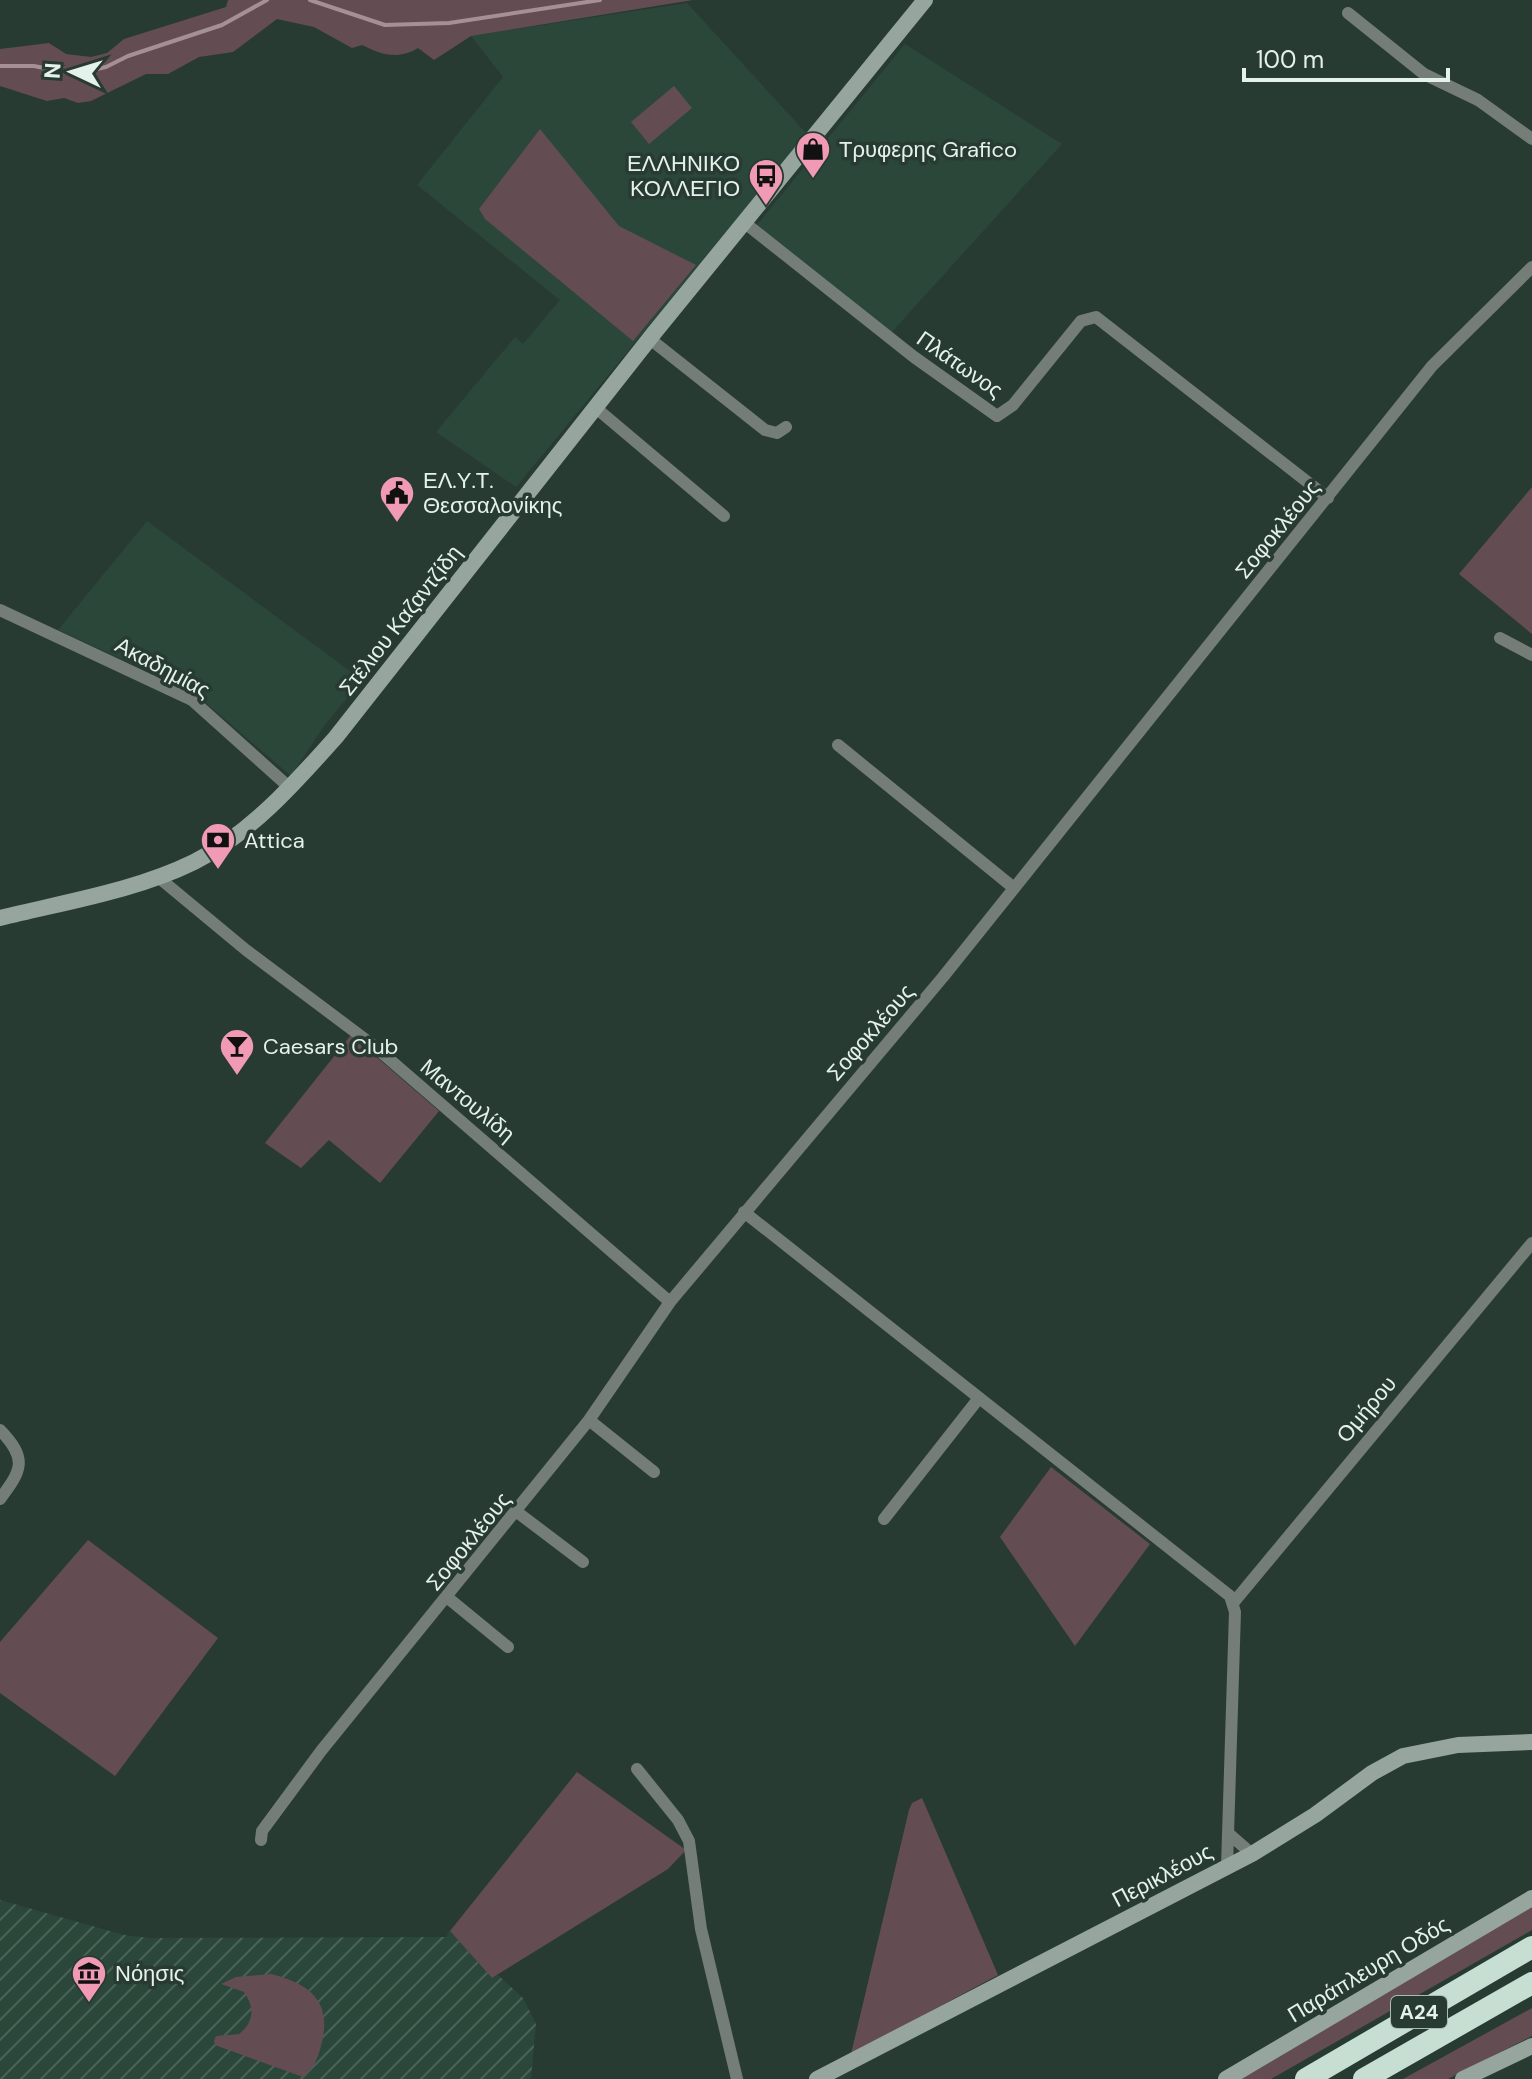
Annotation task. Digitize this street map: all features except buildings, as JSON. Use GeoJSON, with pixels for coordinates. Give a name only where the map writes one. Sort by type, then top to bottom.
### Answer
{"type":"FeatureCollection","features":[{"type":"Feature","properties":{"kind":"highway"},"geometry":{"type":"LineString","coordinates":[[1477,1977],[1532,1940]]}},
{"type":"Feature","properties":{"kind":"highway","name":"Α24"},"geometry":{"type":"LineString","coordinates":[[1306,2079],[1532,1947]]}},
{"type":"Feature","properties":{"kind":"highway","name":"Α24"},"geometry":{"type":"LineString","coordinates":[[1364,2079],[1532,1983]]}},
{"type":"Feature","properties":{"kind":"highway"},"geometry":{"type":"LineString","coordinates":[[1386,2079],[1415,2059],[1437,2037]]}},
{"type":"Feature","properties":{"kind":"main road","name":"Στέλιου Καζαντζίδη"},"geometry":{"type":"LineString","coordinates":[[0,918],[158,877],[196,861],[223,844],[289,787],[336,737],[650,339],[925,0]]}},
{"type":"Feature","properties":{"kind":"main road","name":"Περικλέους"},"geometry":{"type":"LineString","coordinates":[[817,2079],[1252,1854],[1315,1815],[1372,1773],[1403,1756],[1458,1745],[1532,1742]]}},
{"type":"Feature","properties":{"kind":"main road","name":"Παράπλευρη Οδός"},"geometry":{"type":"LineString","coordinates":[[1226,2079],[1532,1898]]}},
{"type":"Feature","properties":{"kind":"main road"},"geometry":{"type":"LineString","coordinates":[[1463,2079],[1532,2046]]}},
{"type":"Feature","properties":{"kind":"street"},"geometry":{"type":"LineString","coordinates":[[1348,13],[1424,74],[1478,100],[1532,139]]}},
{"type":"Feature","properties":{"kind":"street","name":"Πλάτωνος"},"geometry":{"type":"LineString","coordinates":[[745,223],[914,357],[997,416],[1013,405],[1081,321],[1096,317],[1328,498]]}},
{"type":"Feature","properties":{"kind":"street","name":"Σοφοκλέους"},"geometry":{"type":"LineString","coordinates":[[261,1840],[262,1831],[285,1797],[589,1420],[670,1302],[1014,888],[1447,349],[1532,267]]}},
{"type":"Feature","properties":{"kind":"street"},"geometry":{"type":"LineString","coordinates":[[650,339],[765,430],[777,433],[786,427]]}},
{"type":"Feature","properties":{"kind":"street"},"geometry":{"type":"LineString","coordinates":[[596,408],[724,516]]}},
{"type":"Feature","properties":{"kind":"street","name":"Ακαδημίας"},"geometry":{"type":"LineString","coordinates":[[0,610],[192,700],[289,787]]}},
{"type":"Feature","properties":{"kind":"street"},"geometry":{"type":"LineString","coordinates":[[1500,638],[1532,655]]}},
{"type":"Feature","properties":{"kind":"street"},"geometry":{"type":"LineString","coordinates":[[838,745],[1014,888]]}},
{"type":"Feature","properties":{"kind":"street","name":"Μαντουλίδη"},"geometry":{"type":"LineString","coordinates":[[158,877],[246,950],[374,1046],[670,1302]]}},
{"type":"Feature","properties":{"kind":"street"},"geometry":{"type":"LineString","coordinates":[[744,1212],[1224,1590],[1234,1602],[1227,1866]]}},
{"type":"Feature","properties":{"kind":"street","name":"Ομήρου"},"geometry":{"type":"LineString","coordinates":[[1234,1602],[1532,1243]]}},
{"type":"Feature","properties":{"kind":"street"},"geometry":{"type":"LineString","coordinates":[[884,1519],[979,1398]]}},
{"type":"Feature","properties":{"kind":"street"},"geometry":{"type":"LineString","coordinates":[[589,1420],[654,1472]]}},
{"type":"Feature","properties":{"kind":"street"},"geometry":{"type":"LineString","coordinates":[[0,1430],[20,1459],[19,1474],[0,1499]]}},
{"type":"Feature","properties":{"kind":"street"},"geometry":{"type":"LineString","coordinates":[[517,1512],[583,1562]]}},
{"type":"Feature","properties":{"kind":"street"},"geometry":{"type":"LineString","coordinates":[[448,1598],[508,1647]]}},
{"type":"Feature","properties":{"kind":"street"},"geometry":{"type":"LineString","coordinates":[[637,1769],[678,1820],[689,1841],[701,1929],[737,2079]]}},
{"type":"Feature","properties":{"kind":"street"},"geometry":{"type":"LineString","coordinates":[[1228,1833],[1252,1854]]}},
{"type":"Feature","properties":{"kind":"shaded area"},"geometry":{"type":"Polygon","coordinates":[[[228,0],[693,0],[471,36],[434,60],[418,48],[397,55],[383,54],[362,45],[352,48],[314,27],[277,19],[233,52],[199,57],[168,74],[146,74],[91,101],[78,103],[64,98],[47,101],[0,86],[0,49],[49,43],[66,54],[91,57],[107,53],[124,39],[226,7],[228,0]]]}},
{"type":"Feature","properties":{"kind":"shaded area"},"geometry":{"type":"Polygon","coordinates":[[[687,3],[807,134],[516,487],[436,432],[515,337],[523,344],[560,300],[417,185],[503,77],[471,36],[687,3]]]}},
{"type":"Feature","properties":{"kind":"shaded area"},"geometry":{"type":"Polygon","coordinates":[[[905,44],[1062,144],[891,333],[756,226],[905,44]]]}},
{"type":"Feature","properties":{"kind":"shaded area"},"geometry":{"type":"Polygon","coordinates":[[[674,86],[692,108],[649,144],[631,122],[674,86]]]}},
{"type":"Feature","properties":{"kind":"shaded area"},"geometry":{"type":"Polygon","coordinates":[[[540,129],[619,226],[696,265],[633,341],[485,219],[479,209],[540,129]]]}},
{"type":"Feature","properties":{"kind":"shaded area"},"geometry":{"type":"Polygon","coordinates":[[[1532,487],[1532,634],[1459,574],[1532,487]]]}},
{"type":"Feature","properties":{"kind":"shaded area"},"geometry":{"type":"Polygon","coordinates":[[[147,521],[362,680],[324,726],[291,776],[192,691],[58,630],[147,521]]]}},
{"type":"Feature","properties":{"kind":"shaded area"},"geometry":{"type":"Polygon","coordinates":[[[351,1035],[439,1111],[380,1183],[329,1140],[301,1168],[265,1143],[351,1035]]]}},
{"type":"Feature","properties":{"kind":"shaded area"},"geometry":{"type":"Polygon","coordinates":[[[1051,1467],[1150,1544],[1075,1646],[1000,1537],[1051,1467]]]}},
{"type":"Feature","properties":{"kind":"shaded area"},"geometry":{"type":"Polygon","coordinates":[[[88,1540],[218,1638],[115,1776],[0,1693],[0,1642],[88,1540]]]}},
{"type":"Feature","properties":{"kind":"shaded area"},"geometry":{"type":"Polygon","coordinates":[[[577,1772],[686,1850],[668,1869],[492,1978],[450,1931],[577,1772]]]}},
{"type":"Feature","properties":{"kind":"shaded area"},"geometry":{"type":"Polygon","coordinates":[[[922,1798],[998,1975],[851,2054],[909,1810],[912,1803],[922,1798]]]}},
{"type":"Feature","properties":{"kind":"shaded area"},"geometry":{"type":"Polygon","coordinates":[[[0,1900],[124,1935],[149,1938],[446,1937],[450,1931],[492,1978],[498,1975],[523,1998],[536,2024],[531,2079],[0,2079],[0,1900]]]}},
{"type":"Feature","properties":{"kind":"shaded area"},"geometry":{"type":"Polygon","coordinates":[[[1532,1904],[1532,1930],[1271,2079],[1237,2079],[1532,1904]]]}},
{"type":"Feature","properties":{"kind":"shaded area"},"geometry":{"type":"Polygon","coordinates":[[[271,1974],[308,1990],[321,2007],[324,2031],[321,2046],[315,2063],[303,2077],[215,2045],[216,2036],[239,2034],[248,2024],[251,2014],[244,1992],[221,1984],[236,1977],[271,1974]]]}},
{"type":"Feature","properties":{"kind":"shaded area"},"geometry":{"type":"Polygon","coordinates":[[[1532,2008],[1532,2036],[1448,2079],[1403,2079],[1532,2008]]]}},
{"type":"Feature","properties":{"kind":"waterway"},"geometry":{"type":"LineString","coordinates":[[0,66],[34,66],[74,74],[106,67],[128,56],[222,25],[267,0]]}},
{"type":"Feature","properties":{"kind":"waterway"},"geometry":{"type":"LineString","coordinates":[[310,0],[385,25],[449,23],[600,0]]}},
{"type":"Feature","properties":{"kind":"place","name":"Τρυφερης Grafico"},"geometry":{"type":"Point","coordinates":[813,180]}},
{"type":"Feature","properties":{"kind":"place","name":"ΕΛΛΗΝΙΚΟ ΚΟΛΛΕΓΙΟ"},"geometry":{"type":"Point","coordinates":[766,207]}},
{"type":"Feature","properties":{"kind":"place","name":"ΕΛ.Υ.Τ. Θεσσαλονίκης"},"geometry":{"type":"Point","coordinates":[397,524]}},
{"type":"Feature","properties":{"kind":"place","name":"Attica"},"geometry":{"type":"Point","coordinates":[218,871]}},
{"type":"Feature","properties":{"kind":"place","name":"Caesars Club"},"geometry":{"type":"Point","coordinates":[237,1077]}},
{"type":"Feature","properties":{"kind":"place","name":"Νόησις"},"geometry":{"type":"Point","coordinates":[89,2004]}}]}
